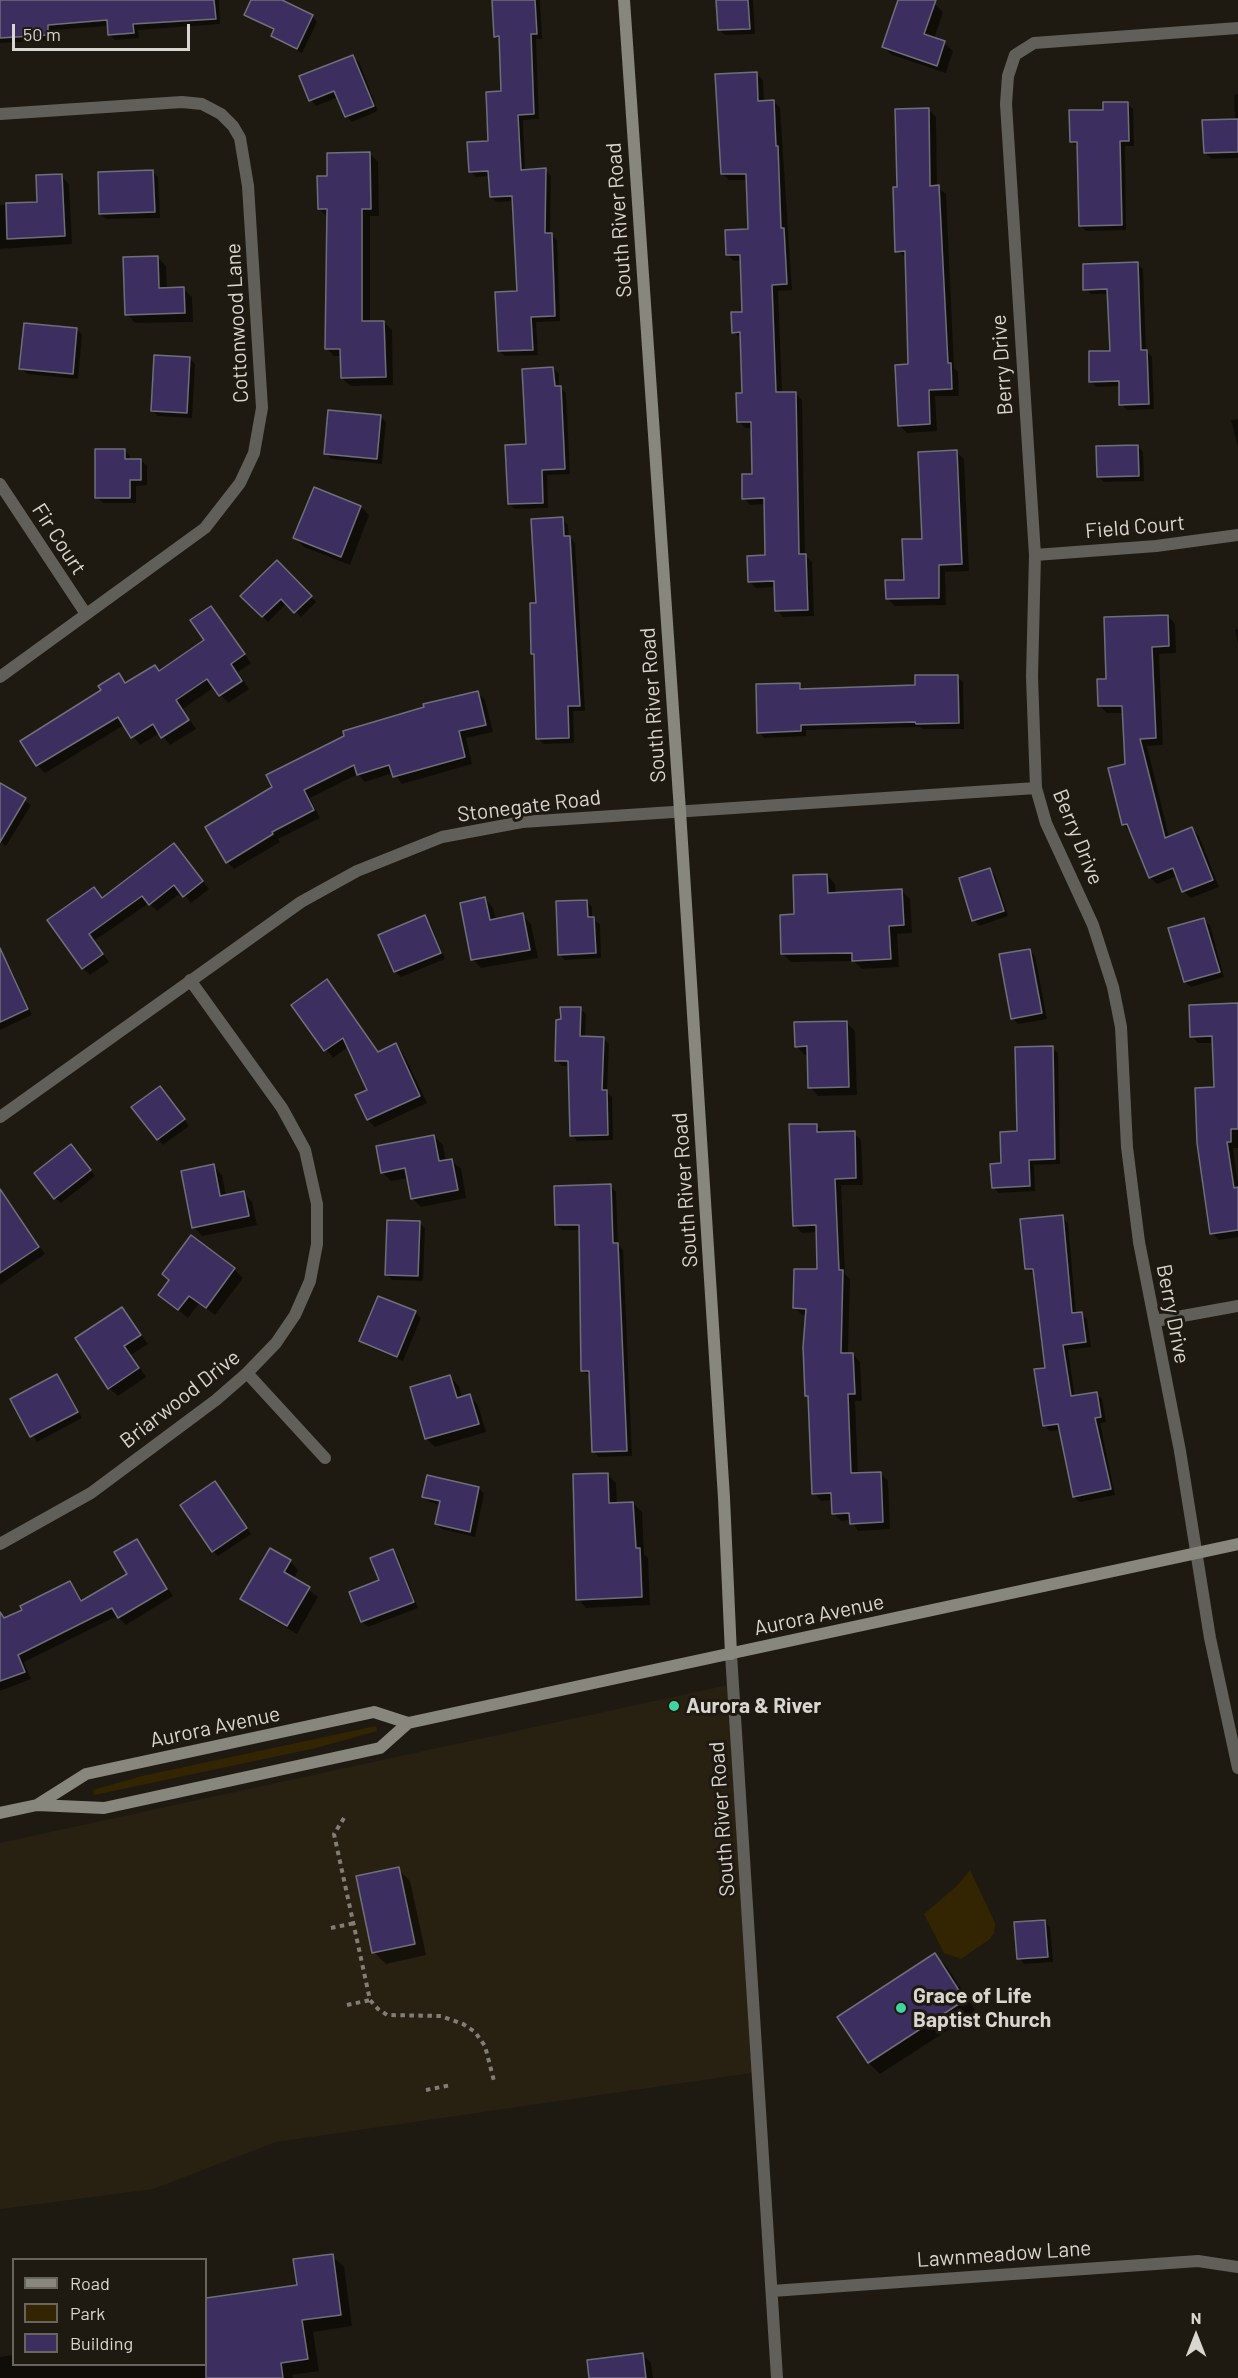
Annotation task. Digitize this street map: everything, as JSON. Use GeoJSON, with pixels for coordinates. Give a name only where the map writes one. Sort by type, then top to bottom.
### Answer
{"type":"FeatureCollection","features":[{"type":"Feature","properties":{"kind":"main road","name":"South River Road"},"geometry":{"type":"LineString","coordinates":[[624,0],[680,811],[724,1498],[731,1654]]}},
{"type":"Feature","properties":{"kind":"main road","name":"Aurora Avenue"},"geometry":{"type":"LineString","coordinates":[[38,1805],[86,1774],[374,1713],[408,1723],[1238,1544]]}},
{"type":"Feature","properties":{"kind":"main road","name":"Aurora Avenue"},"geometry":{"type":"LineString","coordinates":[[0,1813],[38,1805],[104,1808],[381,1748],[408,1723]]}},
{"type":"Feature","properties":{"kind":"street","name":"Berry Drive"},"geometry":{"type":"LineString","coordinates":[[1238,28],[1034,43],[1015,55],[1008,76],[1007,115],[1035,555],[1032,710],[1036,788],[1046,823],[1056,840],[1093,925],[1113,987],[1121,1027],[1127,1147],[1139,1242],[1155,1321],[1210,1638],[1238,1768]]}},
{"type":"Feature","properties":{"kind":"street","name":"Cottonwood Lane"},"geometry":{"type":"LineString","coordinates":[[0,114],[182,102],[202,105],[220,114],[240,138],[248,186],[262,408],[254,453],[240,483],[204,528],[0,677]]}},
{"type":"Feature","properties":{"kind":"street","name":"Fir Court"},"geometry":{"type":"LineString","coordinates":[[0,484],[86,614]]}},
{"type":"Feature","properties":{"kind":"street","name":"Field Court"},"geometry":{"type":"LineString","coordinates":[[1035,555],[1156,546],[1238,535]]}},
{"type":"Feature","properties":{"kind":"street","name":"Stonegate Road"},"geometry":{"type":"LineString","coordinates":[[0,1117],[301,902],[357,871],[442,837],[522,822],[1036,788]]}},
{"type":"Feature","properties":{"kind":"street","name":"Briarwood Drive"},"geometry":{"type":"LineString","coordinates":[[0,1544],[91,1492],[216,1400],[276,1343],[295,1315],[310,1281],[317,1244],[317,1204],[312,1172],[299,1136],[282,1108],[190,980]]}},
{"type":"Feature","properties":{"kind":"street"},"geometry":{"type":"LineString","coordinates":[[1155,1321],[1238,1306]]}},
{"type":"Feature","properties":{"kind":"street"},"geometry":{"type":"LineString","coordinates":[[247,1373],[325,1458]]}},
{"type":"Feature","properties":{"kind":"street","name":"South River Road"},"geometry":{"type":"LineString","coordinates":[[731,1654],[777,2378]]}},
{"type":"Feature","properties":{"kind":"street","name":"Lawnmeadow Lane"},"geometry":{"type":"LineString","coordinates":[[772,2291],[1198,2261],[1238,2267]]}},
{"type":"Feature","properties":{"kind":"path"},"geometry":{"type":"LineString","coordinates":[[344,1818],[334,1834],[370,2000],[378,2010],[387,2015],[441,2016],[463,2024],[475,2032],[485,2046],[494,2081]]}},
{"type":"Feature","properties":{"kind":"path"},"geometry":{"type":"LineString","coordinates":[[331,1929],[355,1923]]}},
{"type":"Feature","properties":{"kind":"path"},"geometry":{"type":"LineString","coordinates":[[347,2005],[370,2000]]}},
{"type":"Feature","properties":{"kind":"path"},"geometry":{"type":"LineString","coordinates":[[426,2090],[451,2085]]}},
{"type":"Feature","properties":{"kind":"shaded area"},"geometry":{"type":"Polygon","coordinates":[[[733,1684],[758,2072],[276,2142],[153,2189],[0,2209],[0,1843],[733,1684]]]}},
{"type":"Feature","properties":{"kind":"green space"},"geometry":{"type":"Polygon","coordinates":[[[376,1726],[377,1731],[316,1748],[94,1795],[93,1790],[142,1776],[376,1726]]]}},
{"type":"Feature","properties":{"kind":"green space"},"geometry":{"type":"Polygon","coordinates":[[[970,1870],[995,1923],[994,1933],[990,1939],[961,1959],[944,1953],[924,1914],[957,1886],[970,1870]]]}},
{"type":"Feature","properties":{"kind":"building"},"geometry":{"type":"Polygon","coordinates":[[[0,0],[214,0],[216,19],[133,24],[134,33],[108,35],[107,20],[48,25],[48,35],[0,38],[0,0]]]}},
{"type":"Feature","properties":{"kind":"building"},"geometry":{"type":"Polygon","coordinates":[[[251,0],[282,0],[313,15],[297,49],[271,36],[274,29],[244,15],[251,0]]]}},
{"type":"Feature","properties":{"kind":"building"},"geometry":{"type":"Polygon","coordinates":[[[492,0],[535,0],[537,34],[531,34],[534,114],[518,115],[521,170],[546,168],[545,233],[552,233],[555,316],[531,317],[533,350],[498,351],[495,292],[517,291],[512,196],[490,197],[488,171],[469,172],[467,142],[488,141],[486,92],[501,91],[499,36],[494,37],[492,0]]]}},
{"type":"Feature","properties":{"kind":"building"},"geometry":{"type":"Polygon","coordinates":[[[716,0],[748,0],[750,29],[718,30],[716,0]]]}},
{"type":"Feature","properties":{"kind":"building"},"geometry":{"type":"Polygon","coordinates":[[[898,0],[936,0],[924,34],[945,41],[937,66],[882,47],[898,0]]]}},
{"type":"Feature","properties":{"kind":"building"},"geometry":{"type":"Polygon","coordinates":[[[353,55],[374,106],[345,117],[334,91],[309,101],[299,76],[353,55]]]}},
{"type":"Feature","properties":{"kind":"building"},"geometry":{"type":"Polygon","coordinates":[[[757,72],[758,101],[774,100],[781,228],[784,228],[787,284],[772,285],[776,392],[796,392],[799,554],[806,554],[808,610],[775,611],[774,581],[748,582],[747,556],[765,555],[764,498],[742,499],[742,474],[752,474],[751,422],[737,422],[736,393],[742,393],[740,332],[732,333],[731,312],[742,312],[740,255],[726,255],[725,230],[748,229],[746,174],[721,174],[715,74],[757,72]]]}},
{"type":"Feature","properties":{"kind":"building"},"geometry":{"type":"Polygon","coordinates":[[[1103,102],[1128,102],[1129,141],[1120,141],[1122,225],[1079,226],[1077,142],[1070,142],[1069,110],[1103,110],[1103,102]]]}},
{"type":"Feature","properties":{"kind":"building"},"geometry":{"type":"Polygon","coordinates":[[[929,108],[930,186],[939,185],[948,363],[951,363],[952,389],[929,390],[930,424],[898,426],[895,365],[908,364],[905,251],[895,252],[893,187],[897,187],[895,109],[929,108]]]}},
{"type":"Feature","properties":{"kind":"building"},"geometry":{"type":"Polygon","coordinates":[[[1238,119],[1238,152],[1204,153],[1202,120],[1238,119]]]}},
{"type":"Feature","properties":{"kind":"building"},"geometry":{"type":"Polygon","coordinates":[[[370,152],[371,209],[362,209],[362,321],[384,321],[386,377],[341,378],[340,349],[325,349],[327,209],[318,209],[317,176],[327,176],[327,153],[370,152]]]}},
{"type":"Feature","properties":{"kind":"building"},"geometry":{"type":"Polygon","coordinates":[[[153,170],[155,212],[99,214],[98,172],[153,170]]]}},
{"type":"Feature","properties":{"kind":"building"},"geometry":{"type":"Polygon","coordinates":[[[62,174],[65,236],[7,239],[6,203],[37,202],[36,175],[62,174]]]}},
{"type":"Feature","properties":{"kind":"building"},"geometry":{"type":"Polygon","coordinates":[[[158,256],[159,288],[184,287],[185,313],[125,315],[123,257],[158,256]]]}},
{"type":"Feature","properties":{"kind":"building"},"geometry":{"type":"Polygon","coordinates":[[[1138,262],[1141,350],[1147,350],[1149,404],[1119,405],[1119,381],[1089,382],[1089,351],[1110,351],[1107,289],[1083,290],[1083,264],[1138,262]]]}},
{"type":"Feature","properties":{"kind":"building"},"geometry":{"type":"Polygon","coordinates":[[[24,323],[77,328],[73,374],[19,369],[24,323]]]}},
{"type":"Feature","properties":{"kind":"building"},"geometry":{"type":"Polygon","coordinates":[[[154,355],[190,357],[187,413],[151,411],[154,355]]]}},
{"type":"Feature","properties":{"kind":"building"},"geometry":{"type":"Polygon","coordinates":[[[553,367],[555,386],[561,386],[565,469],[542,470],[543,503],[508,504],[505,445],[526,444],[522,369],[553,367]]]}},
{"type":"Feature","properties":{"kind":"building"},"geometry":{"type":"Polygon","coordinates":[[[328,410],[381,415],[377,459],[324,454],[328,410]]]}},
{"type":"Feature","properties":{"kind":"building"},"geometry":{"type":"Polygon","coordinates":[[[1138,445],[1139,476],[1097,477],[1096,446],[1138,445]]]}},
{"type":"Feature","properties":{"kind":"building"},"geometry":{"type":"Polygon","coordinates":[[[95,449],[125,449],[125,459],[141,459],[141,480],[130,480],[130,498],[95,498],[95,449]]]}},
{"type":"Feature","properties":{"kind":"building"},"geometry":{"type":"Polygon","coordinates":[[[957,450],[962,564],[939,565],[939,598],[886,599],[885,580],[904,580],[902,539],[922,539],[918,452],[957,450]]]}},
{"type":"Feature","properties":{"kind":"building"},"geometry":{"type":"Polygon","coordinates":[[[314,487],[361,506],[341,557],[293,538],[314,487]]]}},
{"type":"Feature","properties":{"kind":"building"},"geometry":{"type":"Polygon","coordinates":[[[563,517],[564,536],[570,536],[580,706],[568,706],[569,738],[536,739],[530,603],[536,603],[531,519],[563,517]]]}},
{"type":"Feature","properties":{"kind":"building"},"geometry":{"type":"Polygon","coordinates":[[[277,560],[312,596],[294,613],[281,599],[262,617],[240,596],[277,560]]]}},
{"type":"Feature","properties":{"kind":"building"},"geometry":{"type":"Polygon","coordinates":[[[211,606],[245,654],[231,664],[242,681],[219,696],[207,679],[176,700],[189,720],[161,738],[153,724],[131,738],[118,717],[36,766],[20,741],[101,690],[98,686],[119,673],[125,683],[155,665],[159,671],[204,640],[190,620],[211,606]]]}},
{"type":"Feature","properties":{"kind":"building"},"geometry":{"type":"Polygon","coordinates":[[[1168,615],[1169,646],[1152,647],[1156,738],[1140,739],[1165,838],[1192,827],[1213,880],[1182,892],[1173,868],[1149,878],[1127,824],[1122,825],[1108,768],[1125,764],[1122,706],[1098,706],[1097,679],[1106,679],[1104,617],[1168,615]]]}},
{"type":"Feature","properties":{"kind":"building"},"geometry":{"type":"Polygon","coordinates":[[[915,675],[958,675],[959,723],[801,725],[801,731],[757,733],[756,684],[800,683],[800,689],[915,685],[915,675]]]}},
{"type":"Feature","properties":{"kind":"building"},"geometry":{"type":"Polygon","coordinates":[[[478,691],[486,725],[459,731],[465,757],[393,777],[389,765],[357,775],[354,765],[304,790],[314,810],[272,832],[273,834],[226,863],[205,827],[272,787],[266,775],[344,736],[343,731],[424,707],[423,704],[478,691]]]}},
{"type":"Feature","properties":{"kind":"building"},"geometry":{"type":"Polygon","coordinates":[[[0,783],[26,798],[0,842],[0,783]]]}},
{"type":"Feature","properties":{"kind":"building"},"geometry":{"type":"Polygon","coordinates":[[[174,843],[203,881],[183,897],[174,885],[149,905],[142,896],[89,934],[103,954],[82,969],[47,920],[94,887],[102,898],[174,843]]]}},
{"type":"Feature","properties":{"kind":"building"},"geometry":{"type":"Polygon","coordinates":[[[990,868],[1004,911],[972,921],[959,878],[990,868]]]}},
{"type":"Feature","properties":{"kind":"building"},"geometry":{"type":"Polygon","coordinates":[[[827,874],[828,893],[902,889],[904,925],[889,926],[891,959],[852,961],[852,953],[781,954],[780,915],[794,914],[793,875],[827,874]]]}},
{"type":"Feature","properties":{"kind":"building"},"geometry":{"type":"Polygon","coordinates":[[[485,897],[490,920],[523,913],[530,950],[471,960],[460,903],[485,897]]]}},
{"type":"Feature","properties":{"kind":"building"},"geometry":{"type":"Polygon","coordinates":[[[587,900],[588,917],[594,917],[596,953],[558,955],[556,901],[587,900]]]}},
{"type":"Feature","properties":{"kind":"building"},"geometry":{"type":"Polygon","coordinates":[[[425,915],[441,953],[394,972],[378,935],[425,915]]]}},
{"type":"Feature","properties":{"kind":"building"},"geometry":{"type":"Polygon","coordinates":[[[1204,918],[1220,972],[1184,982],[1168,928],[1204,918]]]}},
{"type":"Feature","properties":{"kind":"building"},"geometry":{"type":"Polygon","coordinates":[[[0,948],[28,1009],[0,1022],[0,948]]]}},
{"type":"Feature","properties":{"kind":"building"},"geometry":{"type":"Polygon","coordinates":[[[1030,949],[1042,1013],[1011,1019],[999,954],[1030,949]]]}},
{"type":"Feature","properties":{"kind":"building"},"geometry":{"type":"Polygon","coordinates":[[[327,979],[378,1052],[396,1043],[420,1096],[367,1120],[355,1095],[367,1090],[343,1038],[324,1051],[291,1005],[327,979]]]}},
{"type":"Feature","properties":{"kind":"building"},"geometry":{"type":"Polygon","coordinates":[[[1238,1003],[1238,1129],[1231,1129],[1231,1142],[1227,1142],[1234,1188],[1238,1187],[1238,1230],[1210,1234],[1197,1143],[1195,1088],[1214,1087],[1212,1036],[1190,1037],[1189,1005],[1238,1003]]]}},
{"type":"Feature","properties":{"kind":"building"},"geometry":{"type":"Polygon","coordinates":[[[560,1007],[581,1007],[580,1036],[604,1037],[602,1090],[607,1090],[608,1135],[570,1136],[568,1061],[555,1061],[556,1020],[561,1019],[560,1007]]]}},
{"type":"Feature","properties":{"kind":"building"},"geometry":{"type":"Polygon","coordinates":[[[847,1021],[849,1087],[808,1088],[807,1046],[795,1047],[794,1022],[847,1021]]]}},
{"type":"Feature","properties":{"kind":"building"},"geometry":{"type":"Polygon","coordinates":[[[1053,1046],[1055,1159],[1029,1160],[1030,1186],[992,1188],[990,1164],[1001,1163],[1000,1132],[1017,1131],[1015,1047],[1053,1046]]]}},
{"type":"Feature","properties":{"kind":"building"},"geometry":{"type":"Polygon","coordinates":[[[160,1086],[185,1119],[157,1140],[131,1107],[160,1086]]]}},
{"type":"Feature","properties":{"kind":"building"},"geometry":{"type":"Polygon","coordinates":[[[789,1124],[817,1124],[817,1132],[855,1131],[856,1178],[835,1179],[839,1270],[843,1270],[841,1353],[853,1353],[855,1394],[848,1394],[851,1473],[881,1472],[883,1522],[850,1524],[849,1513],[832,1514],[831,1493],[812,1494],[808,1396],[805,1396],[803,1347],[806,1309],[793,1308],[794,1269],[817,1269],[816,1225],[793,1226],[789,1124]]]}},
{"type":"Feature","properties":{"kind":"building"},"geometry":{"type":"Polygon","coordinates":[[[434,1135],[439,1161],[452,1159],[458,1190],[411,1199],[405,1168],[381,1173],[376,1146],[434,1135]]]}},
{"type":"Feature","properties":{"kind":"building"},"geometry":{"type":"Polygon","coordinates":[[[71,1144],[91,1170],[54,1199],[34,1173],[71,1144]]]}},
{"type":"Feature","properties":{"kind":"building"},"geometry":{"type":"Polygon","coordinates":[[[214,1164],[220,1196],[244,1191],[249,1216],[192,1228],[181,1171],[214,1164]]]}},
{"type":"Feature","properties":{"kind":"building"},"geometry":{"type":"Polygon","coordinates":[[[611,1184],[613,1243],[618,1243],[627,1451],[592,1452],[589,1371],[581,1371],[579,1225],[555,1225],[554,1186],[611,1184]]]}},
{"type":"Feature","properties":{"kind":"building"},"geometry":{"type":"Polygon","coordinates":[[[0,1189],[39,1247],[0,1273],[0,1189]]]}},
{"type":"Feature","properties":{"kind":"building"},"geometry":{"type":"Polygon","coordinates":[[[1063,1215],[1072,1313],[1082,1312],[1086,1342],[1063,1345],[1071,1396],[1097,1392],[1101,1417],[1095,1418],[1111,1489],[1073,1497],[1058,1424],[1043,1426],[1034,1369],[1045,1368],[1033,1269],[1025,1269],[1020,1219],[1063,1215]]]}},
{"type":"Feature","properties":{"kind":"building"},"geometry":{"type":"Polygon","coordinates":[[[387,1220],[420,1221],[418,1276],[385,1275],[387,1220]]]}},
{"type":"Feature","properties":{"kind":"building"},"geometry":{"type":"Polygon","coordinates":[[[191,1235],[235,1268],[206,1308],[189,1296],[178,1310],[158,1295],[169,1280],[162,1274],[191,1235]]]}},
{"type":"Feature","properties":{"kind":"building"},"geometry":{"type":"Polygon","coordinates":[[[378,1296],[416,1311],[397,1357],[359,1341],[378,1296]]]}},
{"type":"Feature","properties":{"kind":"building"},"geometry":{"type":"Polygon","coordinates":[[[122,1307],[141,1335],[124,1346],[139,1368],[108,1389],[75,1338],[122,1307]]]}},
{"type":"Feature","properties":{"kind":"building"},"geometry":{"type":"Polygon","coordinates":[[[57,1374],[78,1412],[30,1437],[10,1399],[57,1374]]]}},
{"type":"Feature","properties":{"kind":"building"},"geometry":{"type":"Polygon","coordinates":[[[450,1375],[457,1398],[470,1394],[479,1424],[425,1439],[410,1387],[450,1375]]]}},
{"type":"Feature","properties":{"kind":"building"},"geometry":{"type":"Polygon","coordinates":[[[608,1473],[609,1503],[633,1502],[636,1548],[640,1548],[642,1597],[576,1600],[573,1474],[608,1473]]]}},
{"type":"Feature","properties":{"kind":"building"},"geometry":{"type":"Polygon","coordinates":[[[427,1475],[479,1487],[470,1532],[435,1524],[440,1501],[422,1497],[427,1475]]]}},
{"type":"Feature","properties":{"kind":"building"},"geometry":{"type":"Polygon","coordinates":[[[215,1481],[247,1528],[212,1552],[180,1505],[215,1481]]]}},
{"type":"Feature","properties":{"kind":"building"},"geometry":{"type":"Polygon","coordinates":[[[137,1539],[167,1589],[118,1618],[112,1608],[18,1655],[25,1672],[0,1681],[0,1612],[4,1618],[22,1610],[20,1606],[70,1581],[81,1601],[127,1574],[114,1552],[137,1539]]]}},
{"type":"Feature","properties":{"kind":"building"},"geometry":{"type":"Polygon","coordinates":[[[270,1548],[291,1560],[284,1572],[310,1587],[287,1626],[240,1599],[270,1548]]]}},
{"type":"Feature","properties":{"kind":"building"},"geometry":{"type":"Polygon","coordinates":[[[393,1549],[414,1602],[361,1622],[349,1592],[379,1580],[370,1558],[393,1549]]]}},
{"type":"Feature","properties":{"kind":"building"},"geometry":{"type":"Polygon","coordinates":[[[399,1867],[415,1944],[372,1953],[356,1876],[399,1867]]]}},
{"type":"Feature","properties":{"kind":"building"},"geometry":{"type":"Polygon","coordinates":[[[1045,1920],[1048,1957],[1017,1959],[1014,1922],[1045,1920]]]}},
{"type":"Feature","properties":{"kind":"building","name":"Grace of Life Baptist Church"},"geometry":{"type":"Polygon","coordinates":[[[935,1953],[965,2000],[868,2063],[837,2017],[935,1953]]]}},
{"type":"Feature","properties":{"kind":"building"},"geometry":{"type":"Polygon","coordinates":[[[333,2254],[341,2315],[302,2320],[308,2359],[281,2363],[283,2378],[206,2378],[207,2298],[297,2285],[293,2259],[333,2254]]]}},
{"type":"Feature","properties":{"kind":"building"},"geometry":{"type":"Polygon","coordinates":[[[643,2353],[646,2378],[589,2378],[587,2360],[643,2353]]]}},
{"type":"Feature","properties":{"kind":"place","name":"Aurora & River"},"geometry":{"type":"Point","coordinates":[674,1706]}},
{"type":"Feature","properties":{"kind":"place","name":"Grace of Life Baptist Church"},"geometry":{"type":"Point","coordinates":[901,2008]}}]}
